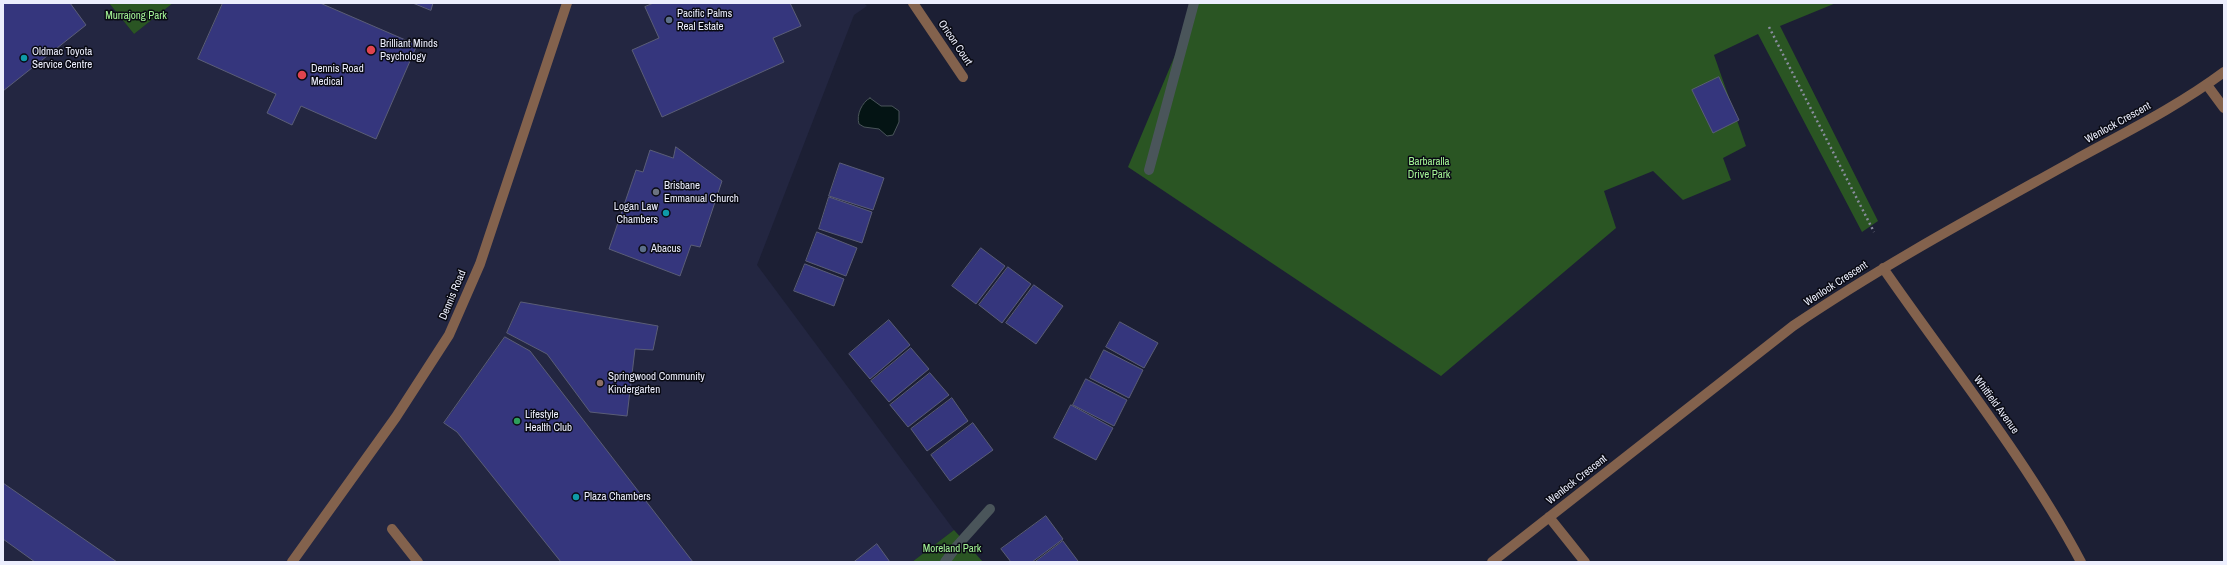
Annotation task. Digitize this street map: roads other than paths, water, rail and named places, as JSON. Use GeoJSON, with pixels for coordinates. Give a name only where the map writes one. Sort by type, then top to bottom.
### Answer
{"type":"FeatureCollection","features":[{"type":"Feature","properties":{"kind":"street","name":"Dennis Road"},"geometry":{"type":"LineString","coordinates":[[292,562],[396,417],[449,335],[480,264],[567,3]]}},
{"type":"Feature","properties":{"kind":"street","name":"Oricon Court"},"geometry":{"type":"LineString","coordinates":[[913,3],[963,77]]}},
{"type":"Feature","properties":{"kind":"street","name":"Wenlock Crescent"},"geometry":{"type":"LineString","coordinates":[[1492,562],[1793,326],[1883,268],[2207,85],[2224,72]]}},
{"type":"Feature","properties":{"kind":"street"},"geometry":{"type":"LineString","coordinates":[[2207,85],[2224,108]]}},
{"type":"Feature","properties":{"kind":"street","name":"Whitfield Avenue"},"geometry":{"type":"LineString","coordinates":[[1883,268],[1925,330],[2006,438],[2061,525],[2080,562]]}},
{"type":"Feature","properties":{"kind":"street"},"geometry":{"type":"LineString","coordinates":[[1549,518],[1585,562]]}},
{"type":"Feature","properties":{"kind":"street"},"geometry":{"type":"LineString","coordinates":[[392,529],[418,562]]}},
{"type":"Feature","properties":{"kind":"waterway"},"geometry":{"type":"LineString","coordinates":[[1149,170],[1194,3]]}},
{"type":"Feature","properties":{"kind":"waterway"},"geometry":{"type":"LineString","coordinates":[[945,562],[956,547],[990,509]]}},
{"type":"Feature","properties":{"kind":"place","name":"Pacific Palms Real Estate"},"geometry":{"type":"Point","coordinates":[669,20]}},
{"type":"Feature","properties":{"kind":"place","name":"Brilliant Minds Psychology"},"geometry":{"type":"Point","coordinates":[371,50]}},
{"type":"Feature","properties":{"kind":"place","name":"Oldmac Toyota Service Centre"},"geometry":{"type":"Point","coordinates":[24,58]}},
{"type":"Feature","properties":{"kind":"place","name":"Dennis Road Medical"},"geometry":{"type":"Point","coordinates":[302,75]}},
{"type":"Feature","properties":{"kind":"place","name":"Brisbane Emmanual Church"},"geometry":{"type":"Point","coordinates":[656,192]}},
{"type":"Feature","properties":{"kind":"place","name":"Logan Law Chambers"},"geometry":{"type":"Point","coordinates":[666,213]}},
{"type":"Feature","properties":{"kind":"place","name":"Abacus"},"geometry":{"type":"Point","coordinates":[643,249]}},
{"type":"Feature","properties":{"kind":"place","name":"Springwood Community Kindergarten"},"geometry":{"type":"Point","coordinates":[600,383]}},
{"type":"Feature","properties":{"kind":"place","name":"Lifestyle Health Club"},"geometry":{"type":"Point","coordinates":[517,421]}},
{"type":"Feature","properties":{"kind":"place","name":"Plaza Chambers"},"geometry":{"type":"Point","coordinates":[576,497]}},
{"type":"Feature","properties":{"kind":"park label","name":"Murrajong Park"},"geometry":{"type":"Point","coordinates":[136,16]}},
{"type":"Feature","properties":{"kind":"park label","name":"Barbaralla Drive Park"},"geometry":{"type":"Point","coordinates":[1429,168]}},
{"type":"Feature","properties":{"kind":"park label","name":"Moreland Park"},"geometry":{"type":"Point","coordinates":[952,549]}}]}
